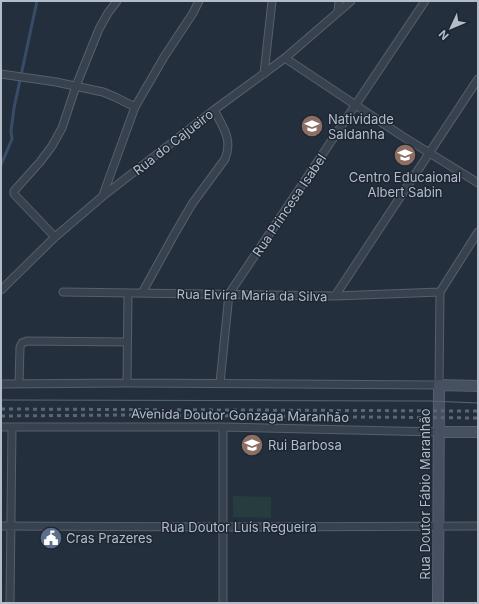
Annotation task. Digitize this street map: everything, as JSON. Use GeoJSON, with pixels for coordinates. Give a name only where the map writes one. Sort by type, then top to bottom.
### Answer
{"type":"FeatureCollection","features":[{"type":"Feature","properties":{"kind":"street"},"geometry":{"type":"LineString","coordinates":[[55,237],[14,194],[14,192],[52,146],[62,128],[76,86],[99,29],[117,1]]}},
{"type":"Feature","properties":{"kind":"street"},"geometry":{"type":"LineString","coordinates":[[103,196],[135,107],[199,1]]}},
{"type":"Feature","properties":{"kind":"street"},"geometry":{"type":"LineString","coordinates":[[264,74],[272,1]]}},
{"type":"Feature","properties":{"kind":"street"},"geometry":{"type":"LineString","coordinates":[[338,12],[339,1]]}},
{"type":"Feature","properties":{"kind":"street","name":"Rua do Cajueiro"},"geometry":{"type":"LineString","coordinates":[[1,290],[55,237],[103,196],[214,110],[285,58],[351,1]]}},
{"type":"Feature","properties":{"kind":"street","name":"Rua Princesa Isabel"},"geometry":{"type":"LineString","coordinates":[[220,384],[229,294],[425,1]]}},
{"type":"Feature","properties":{"kind":"street"},"geometry":{"type":"LineString","coordinates":[[285,58],[355,105],[478,183]]}},
{"type":"Feature","properties":{"kind":"street"},"geometry":{"type":"LineString","coordinates":[[4,75],[24,77],[103,92],[135,107]]}},
{"type":"Feature","properties":{"kind":"street"},"geometry":{"type":"LineString","coordinates":[[335,296],[478,78]]}},
{"type":"Feature","properties":{"kind":"street"},"geometry":{"type":"LineString","coordinates":[[142,293],[192,204],[225,159],[228,152],[228,136],[214,110]]}},
{"type":"Feature","properties":{"kind":"street"},"geometry":{"type":"LineString","coordinates":[[439,385],[440,292],[478,232]]}},
{"type":"Feature","properties":{"kind":"street","name":"Rua Elvira Maria da Silva"},"geometry":{"type":"LineString","coordinates":[[63,292],[335,296],[440,292]]}},
{"type":"Feature","properties":{"kind":"street"},"geometry":{"type":"LineString","coordinates":[[127,383],[128,293]]}},
{"type":"Feature","properties":{"kind":"street"},"geometry":{"type":"LineString","coordinates":[[19,384],[20,347],[24,342],[127,342]]}},
{"type":"Feature","properties":{"kind":"street"},"geometry":{"type":"LineString","coordinates":[[1,384],[127,383],[478,386]]}},
{"type":"Feature","properties":{"kind":"street","name":"Rua Doutor Fábio Maranhão"},"geometry":{"type":"LineString","coordinates":[[438,603],[439,385]]}},
{"type":"Feature","properties":{"kind":"street"},"geometry":{"type":"LineString","coordinates":[[10,603],[12,426]]}},
{"type":"Feature","properties":{"kind":"street","name":"Avenida Doutor Gonzaga Maranhão"},"geometry":{"type":"LineString","coordinates":[[1,427],[222,427],[478,432]]}},
{"type":"Feature","properties":{"kind":"street"},"geometry":{"type":"LineString","coordinates":[[222,427],[223,603]]}},
{"type":"Feature","properties":{"kind":"street","name":"Rua Doutor Luís Regueira"},"geometry":{"type":"LineString","coordinates":[[1,526],[478,526]]}},
{"type":"Feature","properties":{"kind":"green space"},"geometry":{"type":"Polygon","coordinates":[[[233,496],[271,497],[271,518],[233,517],[233,496]]]}},
{"type":"Feature","properties":{"kind":"waterway"},"geometry":{"type":"LineString","coordinates":[[1,165],[12,139],[11,131],[14,108],[37,1]]}},
{"type":"Feature","properties":{"kind":"tram line"},"geometry":{"type":"LineString","coordinates":[[1,400],[430,401],[478,403]]}},
{"type":"Feature","properties":{"kind":"railway"},"geometry":{"type":"LineString","coordinates":[[1,409],[478,411]]}},
{"type":"Feature","properties":{"kind":"railway"},"geometry":{"type":"LineString","coordinates":[[1,416],[128,415],[478,418]]}},
{"type":"Feature","properties":{"kind":"place","name":"Natividade Saldanha"},"geometry":{"type":"Point","coordinates":[312,126]}},
{"type":"Feature","properties":{"kind":"place","name":"Centro Educaional Albert Sabin"},"geometry":{"type":"Point","coordinates":[405,155]}},
{"type":"Feature","properties":{"kind":"place","name":"Rui Barbosa"},"geometry":{"type":"Point","coordinates":[252,445]}},
{"type":"Feature","properties":{"kind":"place","name":"Cras Prazeres"},"geometry":{"type":"Point","coordinates":[51,538]}}]}
